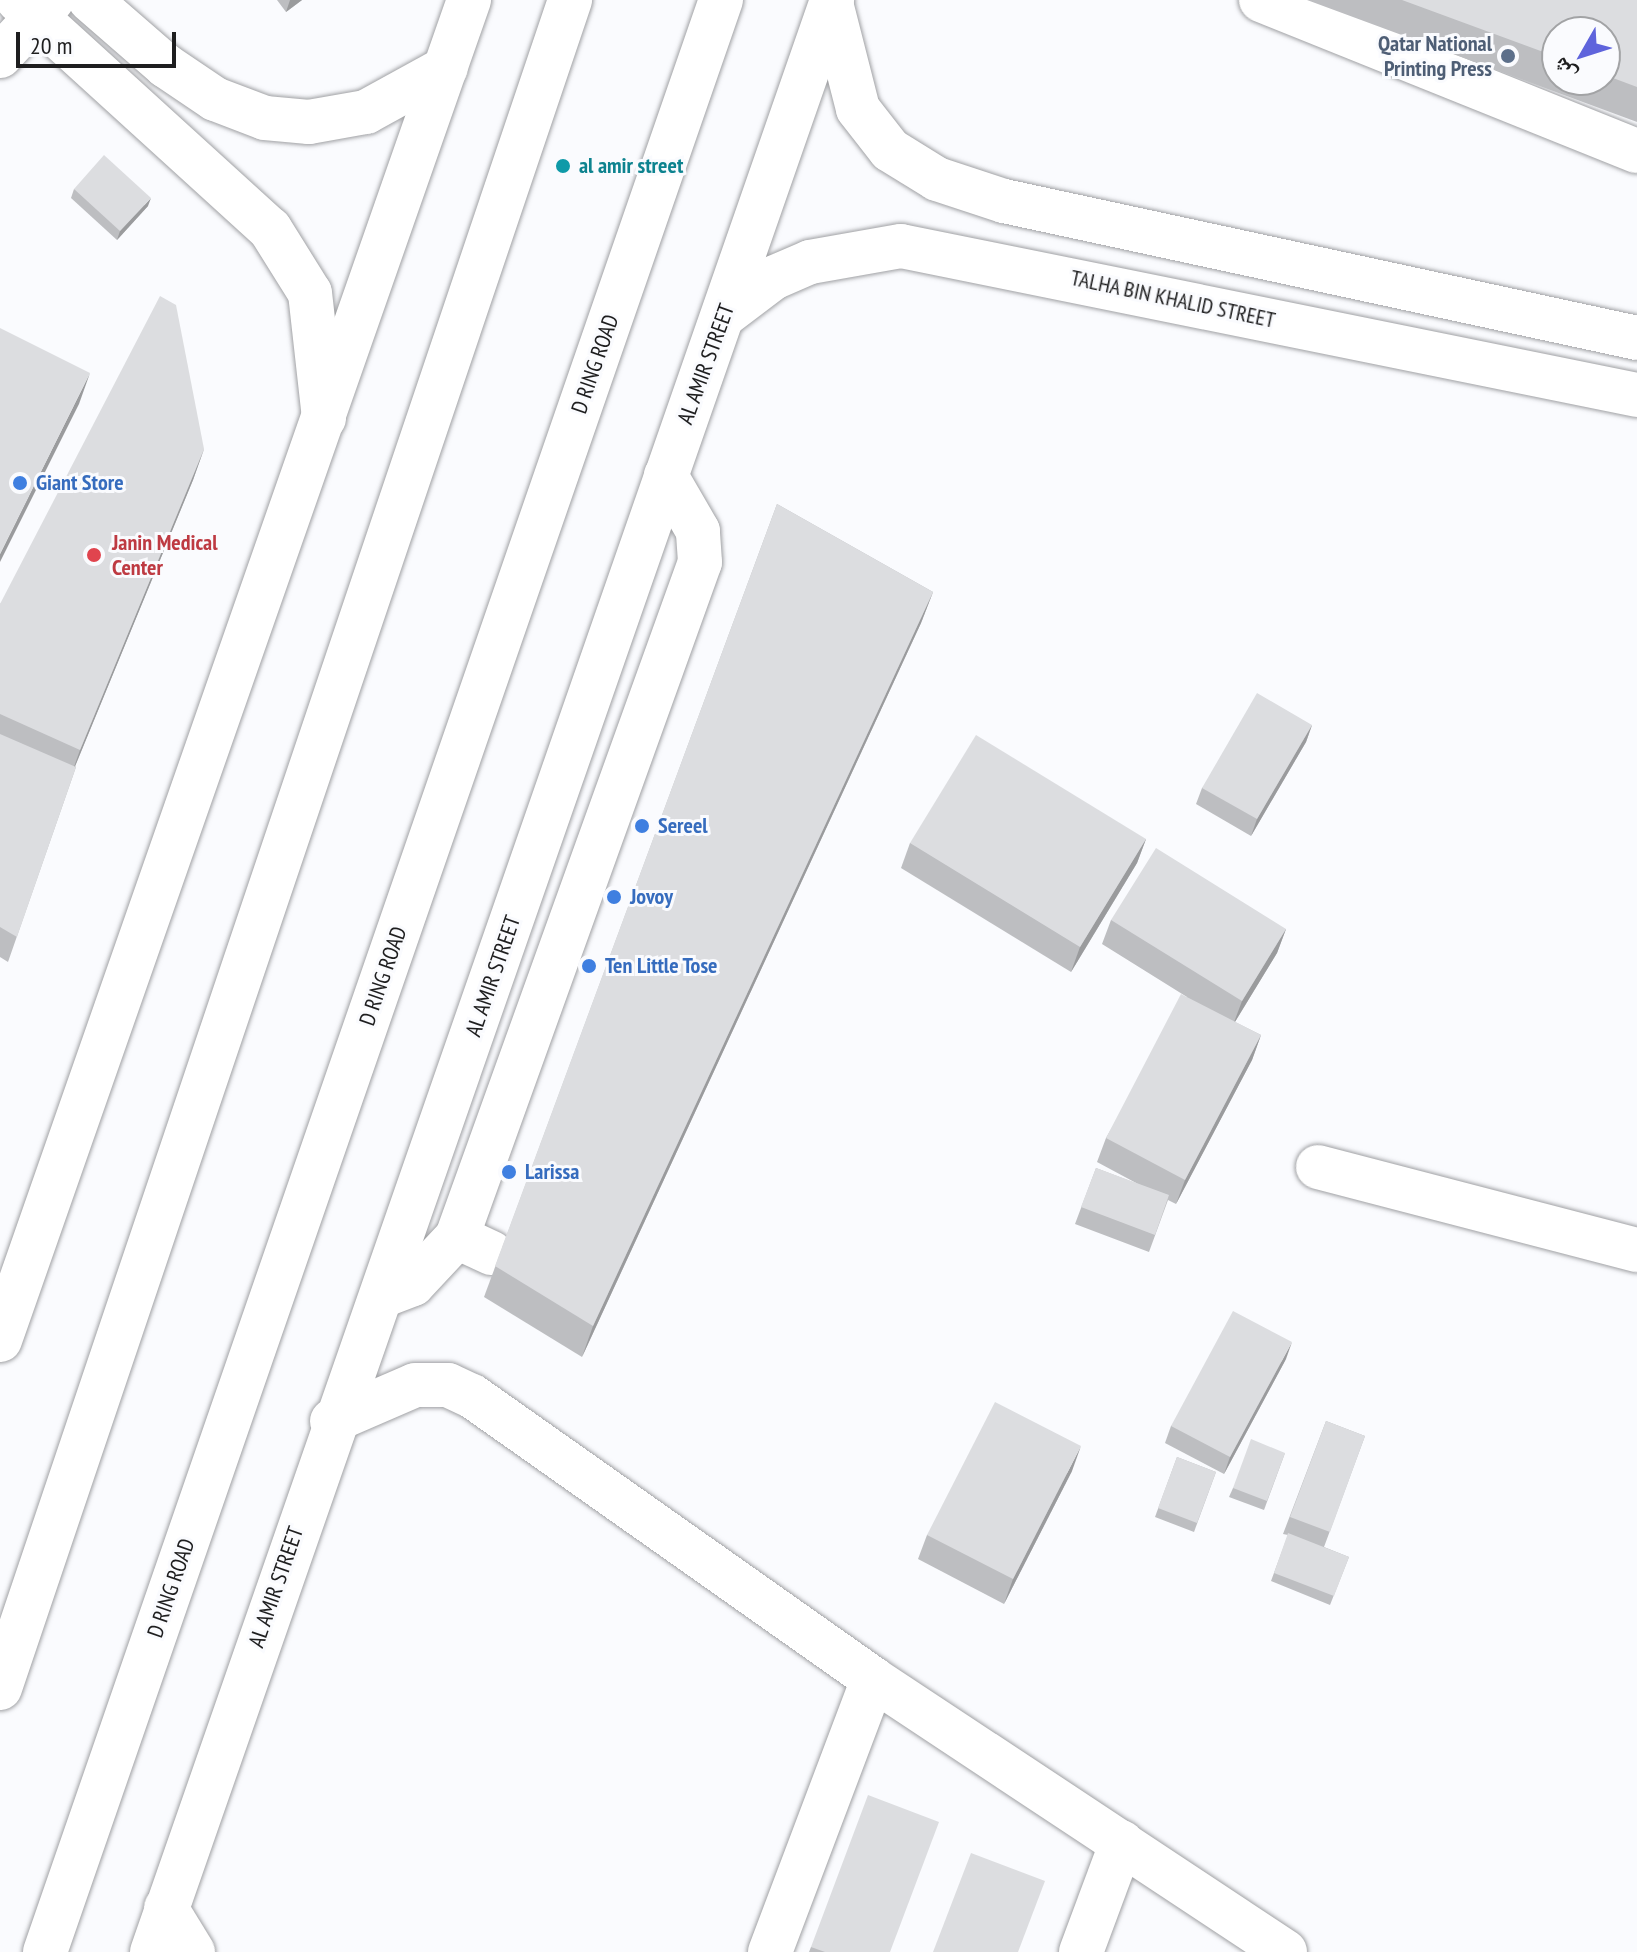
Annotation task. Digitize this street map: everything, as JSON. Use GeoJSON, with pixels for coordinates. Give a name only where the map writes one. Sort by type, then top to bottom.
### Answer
{"type":"FeatureCollection","features":[{"type":"Feature","properties":{"kind":"main road"},"geometry":{"type":"LineString","coordinates":[[90,0],[166,66],[215,99],[265,118],[309,122],[366,112],[446,68]]}},
{"type":"Feature","properties":{"kind":"main road"},"geometry":{"type":"LineString","coordinates":[[0,1340],[324,423],[469,0]]}},
{"type":"Feature","properties":{"kind":"main road"},"geometry":{"type":"LineString","coordinates":[[0,1688],[570,0]]}},
{"type":"Feature","properties":{"kind":"main road","name":"D RING ROAD"},"geometry":{"type":"LineString","coordinates":[[45,1952],[721,0]]}},
{"type":"Feature","properties":{"kind":"main road"},"geometry":{"type":"LineString","coordinates":[[1261,0],[1637,151]]}},
{"type":"Feature","properties":{"kind":"main road"},"geometry":{"type":"LineString","coordinates":[[831,2],[858,109],[890,150],[937,179],[1004,201],[1637,338]]}},
{"type":"Feature","properties":{"kind":"main road","name":"AL AMIR STREET"},"geometry":{"type":"LineString","coordinates":[[152,1952],[332,1421],[382,1296],[831,2]]}},
{"type":"Feature","properties":{"kind":"main road"},"geometry":{"type":"LineString","coordinates":[[0,56],[36,6],[218,179],[289,255],[319,332],[324,423]]}},
{"type":"Feature","properties":{"kind":"main road","name":"TALHA BIN KHALID STREET"},"geometry":{"type":"LineString","coordinates":[[723,316],[773,278],[810,262],[901,246],[1637,395]]}},
{"type":"Feature","properties":{"kind":"main road"},"geometry":{"type":"LineString","coordinates":[[382,1296],[475,1245],[700,562],[698,531],[666,476]]}},
{"type":"Feature","properties":{"kind":"main road"},"geometry":{"type":"LineString","coordinates":[[1318,1167],[1637,1250]]}},
{"type":"Feature","properties":{"kind":"main road"},"geometry":{"type":"LineString","coordinates":[[332,1421],[415,1385],[448,1385],[472,1396],[873,1679],[1285,1952]]}},
{"type":"Feature","properties":{"kind":"main road"},"geometry":{"type":"LineString","coordinates":[[770,1952],[873,1679]]}},
{"type":"Feature","properties":{"kind":"main road"},"geometry":{"type":"LineString","coordinates":[[1081,1952],[1122,1842]]}},
{"type":"Feature","properties":{"kind":"main road"},"geometry":{"type":"LineString","coordinates":[[166,1908],[193,1952]]}},
{"type":"Feature","properties":{"kind":"building"},"geometry":{"type":"Polygon","coordinates":[[[1402,0],[1637,0],[1637,87],[1621,81],[1621,16],[1541,16],[1541,51],[1402,0]]]}},
{"type":"Feature","properties":{"kind":"building"},"geometry":{"type":"Polygon","coordinates":[[[104,155],[151,198],[120,231],[74,189],[104,155]]]}},
{"type":"Feature","properties":{"kind":"building","name":"Janin Medical Center"},"geometry":{"type":"Polygon","coordinates":[[[160,296],[176,305],[204,449],[80,750],[0,714],[0,604],[160,296]]]}},
{"type":"Feature","properties":{"kind":"building","name":"Giant Store"},"geometry":{"type":"Polygon","coordinates":[[[0,328],[90,373],[0,554],[0,328]]]}},
{"type":"Feature","properties":{"kind":"building"},"geometry":{"type":"Polygon","coordinates":[[[777,504],[933,592],[593,1326],[495,1266],[777,504]]]}},
{"type":"Feature","properties":{"kind":"building"},"geometry":{"type":"Polygon","coordinates":[[[1257,693],[1312,725],[1257,819],[1202,788],[1257,693]]]}},
{"type":"Feature","properties":{"kind":"building"},"geometry":{"type":"Polygon","coordinates":[[[0,734],[76,767],[17,937],[0,927],[0,734]]]}},
{"type":"Feature","properties":{"kind":"building"},"geometry":{"type":"Polygon","coordinates":[[[976,735],[1146,839],[1080,947],[910,843],[976,735]]]}},
{"type":"Feature","properties":{"kind":"building"},"geometry":{"type":"Polygon","coordinates":[[[1156,848],[1286,929],[1242,1001],[1111,920],[1156,848]]]}},
{"type":"Feature","properties":{"kind":"building"},"geometry":{"type":"Polygon","coordinates":[[[1181,994],[1261,1035],[1185,1180],[1106,1138],[1181,994]]]}},
{"type":"Feature","properties":{"kind":"building"},"geometry":{"type":"Polygon","coordinates":[[[1096,1168],[1169,1195],[1155,1235],[1081,1207],[1096,1168]]]}},
{"type":"Feature","properties":{"kind":"building"},"geometry":{"type":"Polygon","coordinates":[[[1233,1311],[1292,1342],[1230,1457],[1171,1426],[1233,1311]]]}},
{"type":"Feature","properties":{"kind":"building"},"geometry":{"type":"Polygon","coordinates":[[[995,1402],[1081,1446],[1013,1579],[927,1535],[995,1402]]]}},
{"type":"Feature","properties":{"kind":"building"},"geometry":{"type":"Polygon","coordinates":[[[1326,1421],[1365,1436],[1330,1532],[1290,1517],[1326,1421]]]}},
{"type":"Feature","properties":{"kind":"building"},"geometry":{"type":"Polygon","coordinates":[[[1251,1439],[1285,1453],[1267,1501],[1233,1488],[1251,1439]]]}},
{"type":"Feature","properties":{"kind":"building"},"geometry":{"type":"Polygon","coordinates":[[[1177,1457],[1216,1472],[1197,1523],[1158,1508],[1177,1457]]]}},
{"type":"Feature","properties":{"kind":"building"},"geometry":{"type":"Polygon","coordinates":[[[1288,1533],[1349,1557],[1334,1596],[1274,1573],[1288,1533]]]}},
{"type":"Feature","properties":{"kind":"building"},"geometry":{"type":"Polygon","coordinates":[[[868,1795],[939,1822],[890,1952],[825,1952],[811,1947],[868,1795]]]}},
{"type":"Feature","properties":{"kind":"building"},"geometry":{"type":"Polygon","coordinates":[[[971,1853],[1045,1881],[1018,1952],[933,1952],[971,1853]]]}},
{"type":"Feature","properties":{"kind":"place","name":"Qatar National Printing Press"},"geometry":{"type":"Point","coordinates":[1508,56]}},
{"type":"Feature","properties":{"kind":"place","name":"al amir street"},"geometry":{"type":"Point","coordinates":[563,166]}},
{"type":"Feature","properties":{"kind":"place","name":"Giant Store"},"geometry":{"type":"Point","coordinates":[20,483]}},
{"type":"Feature","properties":{"kind":"place","name":"Janin Medical Center"},"geometry":{"type":"Point","coordinates":[94,555]}},
{"type":"Feature","properties":{"kind":"place","name":"Sereel"},"geometry":{"type":"Point","coordinates":[642,826]}},
{"type":"Feature","properties":{"kind":"place","name":"Jovoy"},"geometry":{"type":"Point","coordinates":[614,897]}},
{"type":"Feature","properties":{"kind":"place","name":"Ten Little Tose"},"geometry":{"type":"Point","coordinates":[589,966]}},
{"type":"Feature","properties":{"kind":"place","name":"Larissa"},"geometry":{"type":"Point","coordinates":[509,1172]}}]}
